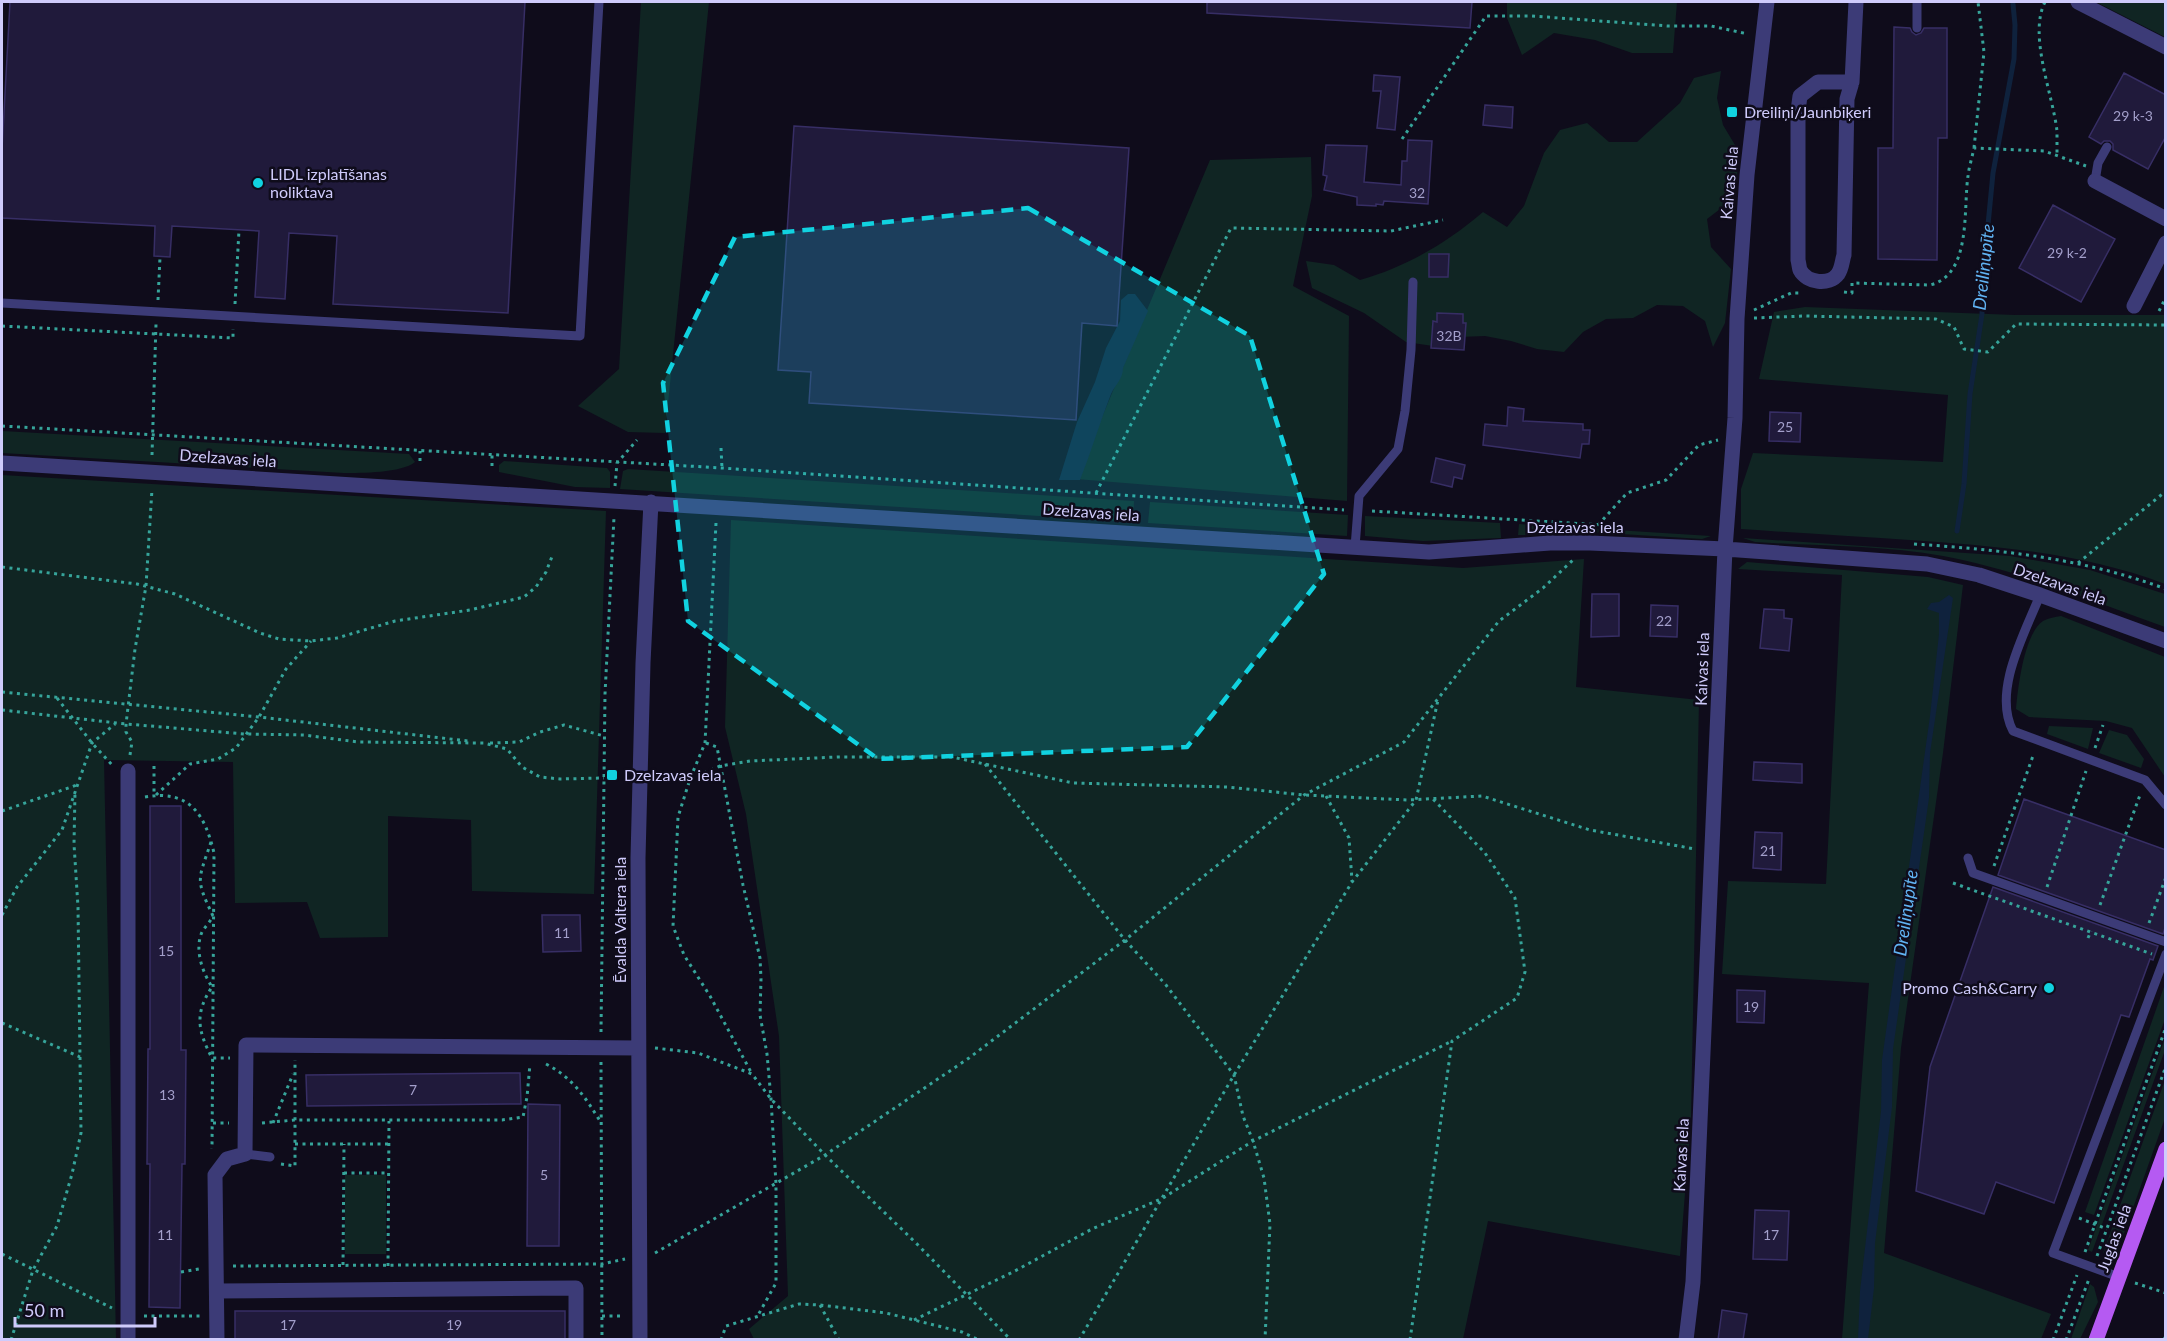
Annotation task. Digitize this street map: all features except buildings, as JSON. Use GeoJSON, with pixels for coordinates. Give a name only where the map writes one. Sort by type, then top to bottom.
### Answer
{"type":"FeatureCollection","features":[{"type":"Feature","properties":{"kind":"main road","name":"Juglas iela"},"geometry":{"type":"LineString","coordinates":[[2096,1340],[2166,1149]]}},
{"type":"Feature","properties":{"kind":"street","name":"Kaivas iela"},"geometry":{"type":"LineString","coordinates":[[1686,1340],[1693,1282],[1725,549],[1734,435],[1737,319],[1747,175],[1767,2]]}},
{"type":"Feature","properties":{"kind":"street"},"geometry":{"type":"LineString","coordinates":[[1852,82],[1818,82],[1800,96],[1798,111],[1798,260],[1800,270],[1809,279],[1816,281],[1831,280],[1838,274],[1844,255],[1847,99],[1852,82],[1856,2]]}},
{"type":"Feature","properties":{"kind":"street"},"geometry":{"type":"LineString","coordinates":[[2078,2],[2166,47]]}},
{"type":"Feature","properties":{"kind":"street"},"geometry":{"type":"LineString","coordinates":[[2095,181],[2166,219]]}},
{"type":"Feature","properties":{"kind":"street"},"geometry":{"type":"LineString","coordinates":[[2134,306],[2166,243]]}},
{"type":"Feature","properties":{"kind":"street","name":"Dzelzavas iela"},"geometry":{"type":"LineString","coordinates":[[2,463],[1429,552],[1550,543],[1590,543],[1725,549],[1927,564],[1979,575],[2166,642]]}},
{"type":"Feature","properties":{"kind":"street","name":"Ēvalda Valtera iela"},"geometry":{"type":"LineString","coordinates":[[640,1340],[638,847],[643,663],[651,502]]}},
{"type":"Feature","properties":{"kind":"street"},"geometry":{"type":"LineString","coordinates":[[128,1340],[129,771]]}},
{"type":"Feature","properties":{"kind":"street"},"geometry":{"type":"LineString","coordinates":[[217,1340],[215,1175],[228,1160],[244,1154],[246,1045],[638,1048]]}},
{"type":"Feature","properties":{"kind":"street"},"geometry":{"type":"LineString","coordinates":[[217,1291],[576,1288],[576,1340]]}},
{"type":"Feature","properties":{"kind":"lane"},"geometry":{"type":"LineString","coordinates":[[2,303],[580,336],[599,2]]}},
{"type":"Feature","properties":{"kind":"lane"},"geometry":{"type":"LineString","coordinates":[[1917,2],[1917,28]]}},
{"type":"Feature","properties":{"kind":"lane"},"geometry":{"type":"LineString","coordinates":[[2095,181],[2098,164],[2107,147]]}},
{"type":"Feature","properties":{"kind":"lane"},"geometry":{"type":"LineString","coordinates":[[1355,547],[1359,495],[1398,449],[1405,411],[1411,350],[1413,282]]}},
{"type":"Feature","properties":{"kind":"lane"},"geometry":{"type":"LineString","coordinates":[[2040,595],[2008,674],[2007,720],[2013,731],[2145,780],[2166,805]]}},
{"type":"Feature","properties":{"kind":"lane"},"geometry":{"type":"LineString","coordinates":[[1968,858],[1973,873],[2166,942]]}},
{"type":"Feature","properties":{"kind":"lane"},"geometry":{"type":"LineString","coordinates":[[2119,1277],[2053,1253],[2161,955]]}},
{"type":"Feature","properties":{"kind":"lane"},"geometry":{"type":"LineString","coordinates":[[244,1154],[270,1157]]}},
{"type":"Feature","properties":{"kind":"path"},"geometry":{"type":"LineString","coordinates":[[1842,292],[1852,293],[1852,283],[1930,285],[1939,283],[1956,263],[1962,244],[1968,175],[1974,148],[1984,52],[1978,2]]}},
{"type":"Feature","properties":{"kind":"path"},"geometry":{"type":"LineString","coordinates":[[2045,2],[2041,9],[2039,28],[2045,79],[2056,130],[2057,155]]}},
{"type":"Feature","properties":{"kind":"path"},"geometry":{"type":"LineString","coordinates":[[1402,139],[1486,16],[1532,16],[1668,26],[1711,26],[1763,37]]}},
{"type":"Feature","properties":{"kind":"path"},"geometry":{"type":"LineString","coordinates":[[1974,148],[2033,149],[2057,155],[2089,168],[2095,181]]}},
{"type":"Feature","properties":{"kind":"path"},"geometry":{"type":"LineString","coordinates":[[1096,493],[1231,228],[1391,231],[1443,219]]}},
{"type":"Feature","properties":{"kind":"path"},"geometry":{"type":"LineString","coordinates":[[57,698],[114,768],[129,771],[132,742],[126,732],[126,724],[146,586],[153,471],[151,435],[160,257]]}},
{"type":"Feature","properties":{"kind":"path"},"geometry":{"type":"LineString","coordinates":[[1737,319],[1777,298],[1791,293],[1802,293]]}},
{"type":"Feature","properties":{"kind":"path"},"geometry":{"type":"LineString","coordinates":[[2159,311],[2166,297]]}},
{"type":"Feature","properties":{"kind":"path"},"geometry":{"type":"LineString","coordinates":[[1737,319],[1805,316],[1936,320],[1954,327],[1964,349],[1988,352],[2016,324],[2166,324]]}},
{"type":"Feature","properties":{"kind":"path"},"geometry":{"type":"LineString","coordinates":[[2,426],[722,468],[1622,526]]}},
{"type":"Feature","properties":{"kind":"path"},"geometry":{"type":"LineString","coordinates":[[180,1272],[217,1266],[388,1267],[602,1264],[655,1253],[825,1155],[969,1058],[1125,940],[1304,795],[1404,742],[1499,621],[1543,588],[1590,543],[1598,524],[1628,493],[1666,480],[1698,445],[1734,435]]}},
{"type":"Feature","properties":{"kind":"path"},"geometry":{"type":"LineString","coordinates":[[602,1340],[601,1047],[604,736],[617,463],[637,441]]}},
{"type":"Feature","properties":{"kind":"path"},"geometry":{"type":"LineString","coordinates":[[720,448],[722,468]]}},
{"type":"Feature","properties":{"kind":"path"},"geometry":{"type":"LineString","coordinates":[[420,451],[420,461]]}},
{"type":"Feature","properties":{"kind":"path"},"geometry":{"type":"LineString","coordinates":[[492,455],[492,465]]}},
{"type":"Feature","properties":{"kind":"path"},"geometry":{"type":"LineString","coordinates":[[2078,563],[2166,491]]}},
{"type":"Feature","properties":{"kind":"path"},"geometry":{"type":"LineString","coordinates":[[717,506],[705,743],[678,817],[673,926],[684,955],[710,996],[752,1074],[771,1099],[1011,1340]]}},
{"type":"Feature","properties":{"kind":"path"},"geometry":{"type":"LineString","coordinates":[[1914,544],[1989,549],[2078,563],[2166,589]]}},
{"type":"Feature","properties":{"kind":"path"},"geometry":{"type":"LineString","coordinates":[[2,567],[146,586],[175,594],[260,633],[279,639],[311,641],[337,638],[395,621],[470,610],[524,597],[536,587],[546,572],[553,554]]}},
{"type":"Feature","properties":{"kind":"path"},"geometry":{"type":"LineString","coordinates":[[154,796],[190,764],[218,759],[236,748],[259,717],[286,669],[311,641]]}},
{"type":"Feature","properties":{"kind":"path"},"geometry":{"type":"LineString","coordinates":[[2,692],[259,717],[483,743],[507,749],[522,767],[540,777],[604,778]]}},
{"type":"Feature","properties":{"kind":"path"},"geometry":{"type":"LineString","coordinates":[[1079,1340],[1234,1075],[1352,882],[1416,800],[1439,698]]}},
{"type":"Feature","properties":{"kind":"path"},"geometry":{"type":"LineString","coordinates":[[2,710],[126,724],[245,734],[304,735],[358,742],[519,742],[540,732],[564,725],[604,736]]}},
{"type":"Feature","properties":{"kind":"path"},"geometry":{"type":"LineString","coordinates":[[2,915],[17,887],[62,830],[92,743],[116,723]]}},
{"type":"Feature","properties":{"kind":"path"},"geometry":{"type":"LineString","coordinates":[[2038,914],[2103,725]]}},
{"type":"Feature","properties":{"kind":"path"},"geometry":{"type":"LineString","coordinates":[[1984,894],[2038,740]]}},
{"type":"Feature","properties":{"kind":"path"},"geometry":{"type":"LineString","coordinates":[[705,743],[717,747],[743,885],[760,958],[760,1015],[767,1054],[776,1184],[776,1283],[757,1317]]}},
{"type":"Feature","properties":{"kind":"path"},"geometry":{"type":"LineString","coordinates":[[690,779],[720,766],[750,761],[837,757],[952,757],[1073,783],[1227,787],[1304,795],[1416,800],[1482,796],[1590,830],[1712,852]]}},
{"type":"Feature","properties":{"kind":"path"},"geometry":{"type":"LineString","coordinates":[[984,763],[1125,940],[1166,985],[1234,1075],[1243,1116],[1263,1178],[1270,1224],[1265,1340]]}},
{"type":"Feature","properties":{"kind":"path"},"geometry":{"type":"LineString","coordinates":[[154,766],[154,796]]}},
{"type":"Feature","properties":{"kind":"path"},"geometry":{"type":"LineString","coordinates":[[2088,938],[2145,780]]}},
{"type":"Feature","properties":{"kind":"path"},"geometry":{"type":"LineString","coordinates":[[2,811],[77,785]]}},
{"type":"Feature","properties":{"kind":"path"},"geometry":{"type":"LineString","coordinates":[[11,1340],[33,1270],[57,1226],[81,1133],[78,907],[74,844],[75,792]]}},
{"type":"Feature","properties":{"kind":"path"},"geometry":{"type":"LineString","coordinates":[[140,802],[146,797],[154,796],[171,797],[189,803],[200,815],[208,830],[214,853],[212,1161],[215,1175]]}},
{"type":"Feature","properties":{"kind":"path"},"geometry":{"type":"LineString","coordinates":[[1326,796],[1350,838],[1352,882]]}},
{"type":"Feature","properties":{"kind":"path"},"geometry":{"type":"LineString","coordinates":[[914,1320],[1013,1272],[1092,1229],[1164,1197],[1253,1142],[1452,1041],[1517,998],[1525,972],[1515,898],[1485,853],[1433,799]]}},
{"type":"Feature","properties":{"kind":"path"},"geometry":{"type":"LineString","coordinates":[[211,842],[199,877],[199,887],[213,916]]}},
{"type":"Feature","properties":{"kind":"path"},"geometry":{"type":"LineString","coordinates":[[2139,950],[2166,877]]}},
{"type":"Feature","properties":{"kind":"path"},"geometry":{"type":"LineString","coordinates":[[1953,883],[2139,950],[2161,955]]}},
{"type":"Feature","properties":{"kind":"path"},"geometry":{"type":"LineString","coordinates":[[212,987],[204,975],[199,952],[201,934],[213,916]]}},
{"type":"Feature","properties":{"kind":"path"},"geometry":{"type":"LineString","coordinates":[[212,987],[202,1002],[199,1019],[203,1041],[212,1058]]}},
{"type":"Feature","properties":{"kind":"path"},"geometry":{"type":"LineString","coordinates":[[2,1023],[80,1057]]}},
{"type":"Feature","properties":{"kind":"path"},"geometry":{"type":"LineString","coordinates":[[2053,1340],[2166,1027]]}},
{"type":"Feature","properties":{"kind":"path"},"geometry":{"type":"LineString","coordinates":[[1410,1340],[1452,1041]]}},
{"type":"Feature","properties":{"kind":"path"},"geometry":{"type":"LineString","coordinates":[[638,1048],[663,1048],[698,1053],[752,1074]]}},
{"type":"Feature","properties":{"kind":"path"},"geometry":{"type":"LineString","coordinates":[[270,1157],[283,1165],[295,1166],[295,1056]]}},
{"type":"Feature","properties":{"kind":"path"},"geometry":{"type":"LineString","coordinates":[[213,1123],[245,1124],[294,1120],[502,1120],[522,1117],[527,1097],[531,1056]]}},
{"type":"Feature","properties":{"kind":"path"},"geometry":{"type":"LineString","coordinates":[[540,1061],[558,1070],[582,1091],[601,1122]]}},
{"type":"Feature","properties":{"kind":"path"},"geometry":{"type":"LineString","coordinates":[[2066,1340],[2166,1066]]}},
{"type":"Feature","properties":{"kind":"path"},"geometry":{"type":"LineString","coordinates":[[273,1122],[294,1073]]}},
{"type":"Feature","properties":{"kind":"path"},"geometry":{"type":"LineString","coordinates":[[388,1267],[389,1121]]}},
{"type":"Feature","properties":{"kind":"path"},"geometry":{"type":"LineString","coordinates":[[296,1144],[388,1144]]}},
{"type":"Feature","properties":{"kind":"path"},"geometry":{"type":"LineString","coordinates":[[343,1266],[344,1144]]}},
{"type":"Feature","properties":{"kind":"path"},"geometry":{"type":"LineString","coordinates":[[344,1173],[388,1173]]}},
{"type":"Feature","properties":{"kind":"path"},"geometry":{"type":"LineString","coordinates":[[2067,1214],[2107,1229]]}},
{"type":"Feature","properties":{"kind":"path"},"geometry":{"type":"LineString","coordinates":[[2,1254],[128,1316],[217,1315]]}},
{"type":"Feature","properties":{"kind":"path"},"geometry":{"type":"LineString","coordinates":[[2119,1277],[2166,1293]]}},
{"type":"Feature","properties":{"kind":"path"},"geometry":{"type":"LineString","coordinates":[[721,1340],[726,1326],[799,1305],[820,1305],[886,1313],[962,1332],[979,1340]]}},
{"type":"Feature","properties":{"kind":"path"},"geometry":{"type":"LineString","coordinates":[[820,1305],[839,1340]]}},
{"type":"Feature","properties":{"kind":"path"},"geometry":{"type":"LineString","coordinates":[[2164,1340],[2166,1334]]}},
{"type":"Feature","properties":{"kind":"highlighted area"},"geometry":{"type":"Polygon","coordinates":[[[1028,208],[1250,336],[1324,574],[1187,747],[878,759],[688,621],[663,383],[735,237],[1028,208]]]}},
{"type":"Feature","properties":{"kind":"green space"},"geometry":{"type":"Polygon","coordinates":[[[641,2],[709,2],[665,433],[628,432],[578,406],[619,369],[641,2]]]}},
{"type":"Feature","properties":{"kind":"green space"},"geometry":{"type":"Polygon","coordinates":[[[1507,2],[1677,2],[1673,53],[1632,53],[1595,40],[1554,33],[1522,55],[1507,18],[1507,2]]]}},
{"type":"Feature","properties":{"kind":"green space"},"geometry":{"type":"Polygon","coordinates":[[[2096,2],[2165,2],[2165,37],[2096,2]]]}},
{"type":"Feature","properties":{"kind":"green space"},"geometry":{"type":"Polygon","coordinates":[[[1721,71],[1717,98],[1723,125],[1738,150],[1737,178],[1728,203],[1707,219],[1711,247],[1731,269],[1725,323],[1713,347],[1705,321],[1683,306],[1657,305],[1633,318],[1606,319],[1583,332],[1564,352],[1537,349],[1485,336],[1459,337],[1433,346],[1406,342],[1364,313],[1312,288],[1306,261],[1334,265],[1360,280],[1394,268],[1425,253],[1455,234],[1483,212],[1507,227],[1524,206],[1544,153],[1560,130],[1587,123],[1609,142],[1637,142],[1680,103],[1694,78],[1721,71]]]}},
{"type":"Feature","properties":{"kind":"green space"},"geometry":{"type":"Polygon","coordinates":[[[1311,157],[1312,196],[1293,286],[1349,316],[1347,501],[1076,479],[1210,160],[1311,157]]]}},
{"type":"Feature","properties":{"kind":"green space"},"geometry":{"type":"Polygon","coordinates":[[[1805,307],[2015,315],[2165,315],[2165,584],[2103,565],[2007,548],[1741,529],[1741,489],[1753,453],[1943,462],[1948,395],[1759,379],[1774,312],[1805,307]]]}},
{"type":"Feature","properties":{"kind":"green space"},"geometry":{"type":"Polygon","coordinates":[[[2,431],[409,454],[415,462],[409,466],[391,470],[344,473],[2,453],[2,431]]]}},
{"type":"Feature","properties":{"kind":"green space"},"geometry":{"type":"Polygon","coordinates":[[[504,461],[607,468],[610,472],[610,488],[575,487],[499,472],[499,465],[504,461]]]}},
{"type":"Feature","properties":{"kind":"green space"},"geometry":{"type":"Polygon","coordinates":[[[628,469],[1134,501],[1133,522],[620,489],[623,471],[628,469]]]}},
{"type":"Feature","properties":{"kind":"green space"},"geometry":{"type":"Polygon","coordinates":[[[2,475],[606,511],[594,894],[472,891],[471,820],[388,816],[388,937],[320,938],[307,902],[235,903],[233,762],[104,760],[116,1339],[2,1339],[2,475]]]}},
{"type":"Feature","properties":{"kind":"green space"},"geometry":{"type":"Polygon","coordinates":[[[1150,502],[1348,515],[1347,536],[1148,523],[1150,502]]]}},
{"type":"Feature","properties":{"kind":"green space"},"geometry":{"type":"Polygon","coordinates":[[[1365,516],[1500,523],[1501,538],[1423,541],[1365,536],[1365,516]]]}},
{"type":"Feature","properties":{"kind":"green space"},"geometry":{"type":"Polygon","coordinates":[[[731,520],[1463,568],[1584,559],[1576,687],[1699,700],[1691,1118],[1680,1256],[1488,1221],[1463,1339],[754,1339],[749,1329],[788,1296],[779,1036],[746,814],[725,727],[731,520]]]}},
{"type":"Feature","properties":{"kind":"green space"},"geometry":{"type":"Polygon","coordinates":[[[1519,524],[1711,536],[1702,539],[1589,532],[1518,535],[1519,524]]]}},
{"type":"Feature","properties":{"kind":"green space"},"geometry":{"type":"Polygon","coordinates":[[[1743,538],[2010,556],[2090,570],[2165,594],[2165,627],[1999,569],[1943,556],[1873,548],[1755,542],[1743,538]]]}},
{"type":"Feature","properties":{"kind":"green space"},"geometry":{"type":"Polygon","coordinates":[[[1747,562],[1928,577],[1963,585],[1943,753],[1901,1048],[1884,1253],[2051,1314],[2041,1339],[1842,1339],[1869,983],[1722,974],[1728,881],[1826,884],[1842,575],[1738,569],[1747,562]]]}},
{"type":"Feature","properties":{"kind":"green space"},"geometry":{"type":"Polygon","coordinates":[[[2061,616],[2165,657],[2165,777],[2132,728],[2106,721],[2029,717],[2016,709],[2023,662],[2031,637],[2043,621],[2061,616]]]}},
{"type":"Feature","properties":{"kind":"green space"},"geometry":{"type":"Polygon","coordinates":[[[2049,726],[2093,728],[2088,749],[2047,734],[2049,726]]]}},
{"type":"Feature","properties":{"kind":"green space"},"geometry":{"type":"Polygon","coordinates":[[[2109,730],[2127,735],[2144,759],[2141,768],[2099,753],[2109,730]]]}},
{"type":"Feature","properties":{"kind":"green space"},"geometry":{"type":"Polygon","coordinates":[[[2165,984],[2165,1019],[2094,1215],[2085,1212],[2165,984]]]}},
{"type":"Feature","properties":{"kind":"green space"},"geometry":{"type":"Polygon","coordinates":[[[2165,1038],[2165,1050],[2092,1252],[2088,1250],[2165,1038]]]}},
{"type":"Feature","properties":{"kind":"green space"},"geometry":{"type":"Polygon","coordinates":[[[2165,1080],[2165,1118],[2122,1239],[2112,1250],[2103,1253],[2165,1080]]]}},
{"type":"Feature","properties":{"kind":"green space"},"geometry":{"type":"Polygon","coordinates":[[[345,1175],[386,1175],[386,1254],[345,1254],[345,1175]]]}},
{"type":"Feature","properties":{"kind":"green space"},"geometry":{"type":"Polygon","coordinates":[[[2090,1284],[2094,1287],[2098,1302],[2080,1339],[2071,1339],[2090,1284]]]}},
{"type":"Feature","properties":{"kind":"water"},"geometry":{"type":"Polygon","coordinates":[[[1128,294],[1135,294],[1148,311],[1120,379],[1111,394],[1080,480],[1059,480],[1077,422],[1095,382],[1106,348],[1120,321],[1121,300],[1128,294]]]}},
{"type":"Feature","properties":{"kind":"water","name":"Dreiliņupīte"},"geometry":{"type":"Polygon","coordinates":[[[1949,595],[1953,598],[1930,753],[1929,798],[1893,1049],[1892,1107],[1875,1243],[1874,1288],[1868,1339],[1858,1339],[1860,1291],[1881,1111],[1882,1060],[1930,716],[1939,634],[1939,613],[1927,609],[1931,603],[1939,602],[1949,595]]]}},
{"type":"Feature","properties":{"kind":"waterway","name":"Dreiliņupīte"},"geometry":{"type":"LineString","coordinates":[[1957,531],[1964,484],[1970,394],[1982,314],[1983,277],[1993,173],[2014,59],[2013,4]]}},
{"type":"Feature","properties":{"kind":"place","name":"Dreiliņi/Jaunbiķeri"},"geometry":{"type":"Point","coordinates":[1732,112]}},
{"type":"Feature","properties":{"kind":"place","name":"LIDL izplatīšanas noliktava"},"geometry":{"type":"Point","coordinates":[258,183]}},
{"type":"Feature","properties":{"kind":"place","name":"Dzelzavas iela"},"geometry":{"type":"Point","coordinates":[612,775]}},
{"type":"Feature","properties":{"kind":"place","name":"Promo Cash&Carry"},"geometry":{"type":"Point","coordinates":[2049,988]}}]}
